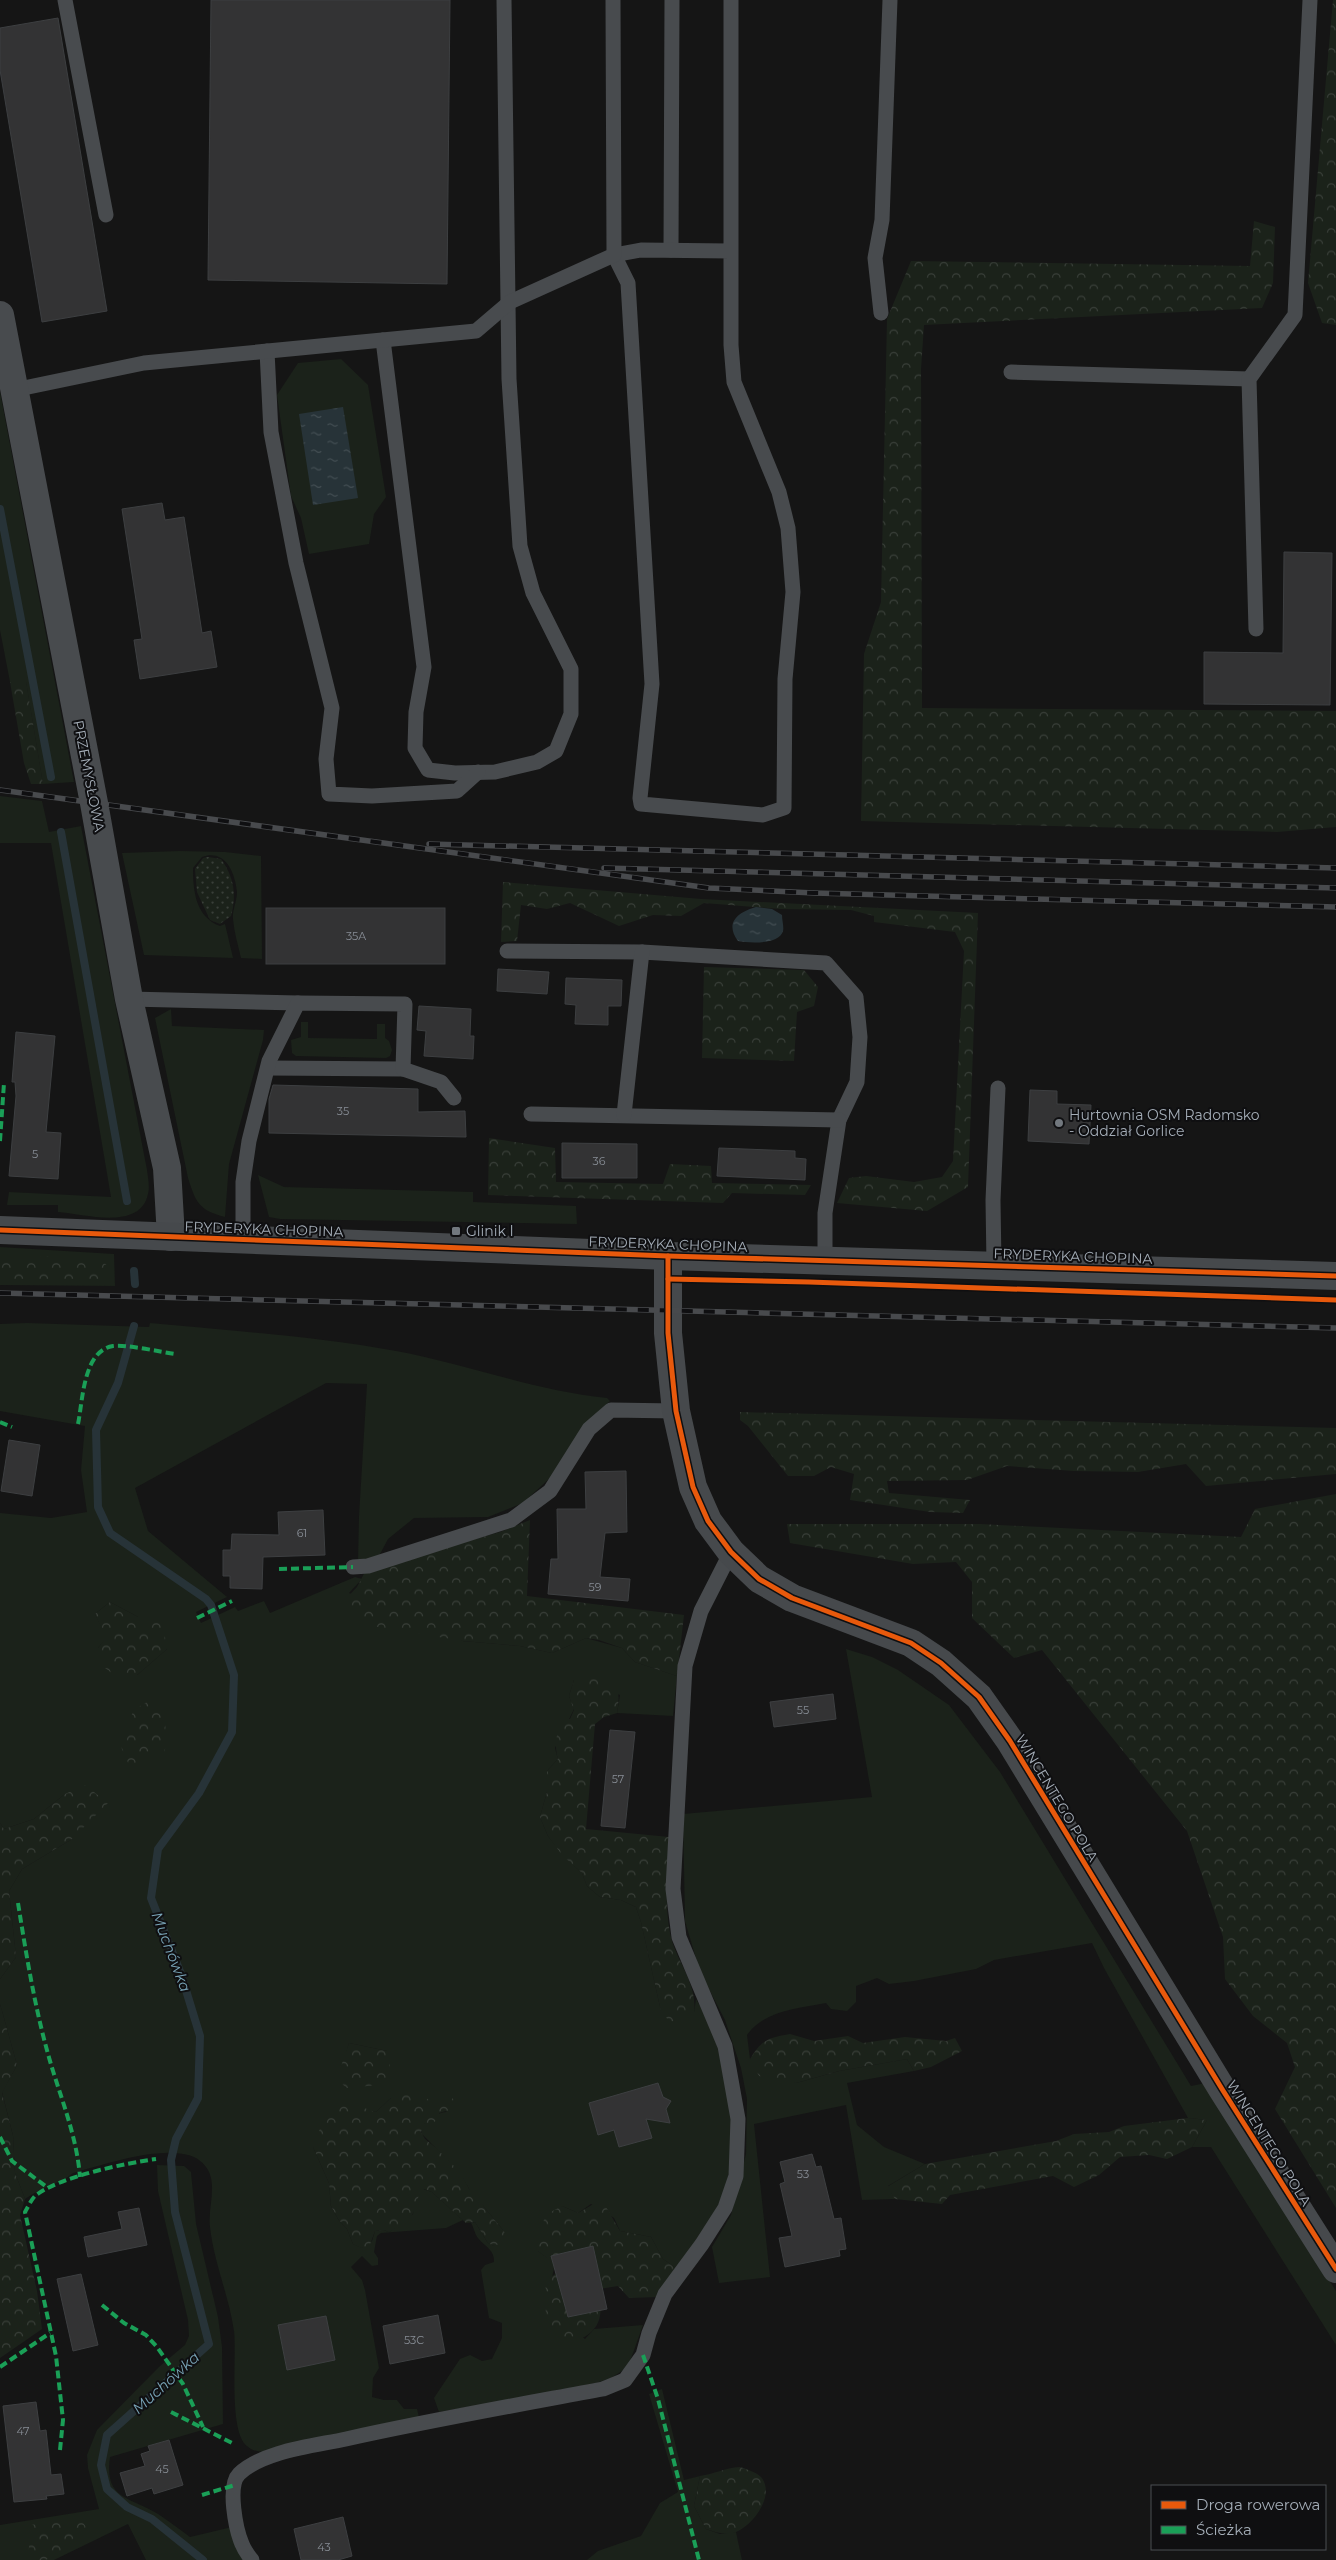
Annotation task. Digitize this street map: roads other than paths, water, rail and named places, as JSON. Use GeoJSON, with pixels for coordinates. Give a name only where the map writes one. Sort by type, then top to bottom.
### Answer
{"type":"FeatureCollection","features":[{"type":"Feature","properties":{"kind":"street","name":"PRZEMYSŁOWA"},"geometry":{"type":"LineString","coordinates":[[0,314],[129,999],[167,1168],[171,1237]]}},
{"type":"Feature","properties":{"kind":"street","name":"FRYDERYKA CHOPINA"},"geometry":{"type":"LineString","coordinates":[[0,1230],[668,1256],[825,1259],[1336,1276]]}},
{"type":"Feature","properties":{"kind":"street","name":"WINCENTEGO POLA"},"geometry":{"type":"LineString","coordinates":[[668,1256],[668,1333],[676,1411],[693,1487],[708,1522],[731,1552],[760,1579],[792,1598],[911,1643],[941,1663],[979,1697],[1010,1742],[1217,2081],[1336,2269]]}},
{"type":"Feature","properties":{"kind":"lane"},"geometry":{"type":"LineString","coordinates":[[65,0],[106,215]]}},
{"type":"Feature","properties":{"kind":"lane"},"geometry":{"type":"LineString","coordinates":[[383,340],[424,666],[416,712],[415,748],[428,770],[455,773],[496,772],[537,762],[556,751],[571,714],[571,669],[533,593],[520,546],[509,379],[510,302],[504,0]]}},
{"type":"Feature","properties":{"kind":"lane"},"geometry":{"type":"LineString","coordinates":[[613,0],[614,255],[628,283],[652,684],[641,804],[763,815],[784,808],[785,678],[793,592],[788,528],[779,492],[734,382],[730,346],[731,0]]}},
{"type":"Feature","properties":{"kind":"lane"},"geometry":{"type":"LineString","coordinates":[[671,250],[672,0]]}},
{"type":"Feature","properties":{"kind":"lane"},"geometry":{"type":"LineString","coordinates":[[881,313],[875,258],[882,220],[890,0]]}},
{"type":"Feature","properties":{"kind":"lane"},"geometry":{"type":"LineString","coordinates":[[1256,629],[1249,379],[1295,314],[1310,0]]}},
{"type":"Feature","properties":{"kind":"lane"},"geometry":{"type":"LineString","coordinates":[[14,390],[144,363],[476,331],[510,302],[614,255],[641,250],[730,251]]}},
{"type":"Feature","properties":{"kind":"lane"},"geometry":{"type":"LineString","coordinates":[[267,351],[271,432],[296,563],[332,708],[326,759],[330,794],[372,796],[457,791],[478,772]]}},
{"type":"Feature","properties":{"kind":"lane"},"geometry":{"type":"LineString","coordinates":[[1011,372],[1249,379]]}},
{"type":"Feature","properties":{"kind":"lane"},"geometry":{"type":"LineString","coordinates":[[507,951],[642,952],[826,963],[856,997],[860,1037],[857,1082],[839,1120],[825,1213],[825,1259]]}},
{"type":"Feature","properties":{"kind":"lane"},"geometry":{"type":"LineString","coordinates":[[624,1115],[642,952]]}},
{"type":"Feature","properties":{"kind":"lane"},"geometry":{"type":"LineString","coordinates":[[129,999],[405,1004],[403,1068]]}},
{"type":"Feature","properties":{"kind":"lane"},"geometry":{"type":"LineString","coordinates":[[243,1238],[243,1182],[249,1140],[268,1068],[298,1003]]}},
{"type":"Feature","properties":{"kind":"lane"},"geometry":{"type":"LineString","coordinates":[[268,1068],[403,1068],[441,1082],[454,1098]]}},
{"type":"Feature","properties":{"kind":"lane"},"geometry":{"type":"LineString","coordinates":[[994,1265],[993,1200],[998,1088]]}},
{"type":"Feature","properties":{"kind":"lane"},"geometry":{"type":"LineString","coordinates":[[531,1114],[839,1120]]}},
{"type":"Feature","properties":{"kind":"lane"},"geometry":{"type":"LineString","coordinates":[[353,1567],[368,1566],[511,1520],[550,1492],[589,1428],[611,1410],[676,1411]]}},
{"type":"Feature","properties":{"kind":"lane"},"geometry":{"type":"LineString","coordinates":[[252,2560],[242,2544],[235,2516],[233,2494],[237,2476],[258,2461],[305,2448],[436,2419],[603,2390],[625,2380],[643,2356],[664,2294],[702,2244],[725,2208],[736,2176],[738,2119],[725,2046],[679,1937],[673,1889],[685,1666],[701,1611],[731,1552]]}},
{"type":"Feature","properties":{"kind":"water"},"geometry":{"type":"Polygon","coordinates":[[[343,407],[358,498],[313,505],[299,414],[343,407]]]}},
{"type":"Feature","properties":{"kind":"water"},"geometry":{"type":"Polygon","coordinates":[[[756,907],[772,909],[782,915],[783,931],[780,936],[770,941],[738,941],[733,928],[735,919],[744,912],[756,907]]]}},
{"type":"Feature","properties":{"kind":"waterway"},"geometry":{"type":"LineString","coordinates":[[0,509],[51,777]]}},
{"type":"Feature","properties":{"kind":"waterway"},"geometry":{"type":"LineString","coordinates":[[61,832],[127,1201]]}},
{"type":"Feature","properties":{"kind":"waterway"},"geometry":{"type":"LineString","coordinates":[[134,1271],[135,1284]]}},
{"type":"Feature","properties":{"kind":"waterway","name":"Muchówka"},"geometry":{"type":"LineString","coordinates":[[134,1326],[118,1383],[96,1430],[98,1507],[110,1533],[206,1599],[211,1605],[234,1675],[232,1732],[199,1793],[158,1849],[151,1898],[181,1974],[200,2036],[198,2098],[176,2139],[171,2160],[175,2212],[209,2344],[107,2435],[101,2465],[107,2489],[127,2507],[152,2519],[203,2560]]}},
{"type":"Feature","properties":{"kind":"railway"},"geometry":{"type":"LineString","coordinates":[[0,790],[709,888],[814,893],[1336,907]]}},
{"type":"Feature","properties":{"kind":"railway"},"geometry":{"type":"LineString","coordinates":[[429,844],[1336,868]]}},
{"type":"Feature","properties":{"kind":"railway"},"geometry":{"type":"LineString","coordinates":[[604,868],[1336,888]]}},
{"type":"Feature","properties":{"kind":"railway"},"geometry":{"type":"LineString","coordinates":[[0,1293],[1336,1328]]}},
{"type":"Feature","properties":{"kind":"place","name":"Hurtownia OSM Radomsko - Oddział Gorlice"},"geometry":{"type":"Point","coordinates":[1059,1123]}},
{"type":"Feature","properties":{"kind":"place","name":"Glinik I"},"geometry":{"type":"Point","coordinates":[456,1231]}}]}
